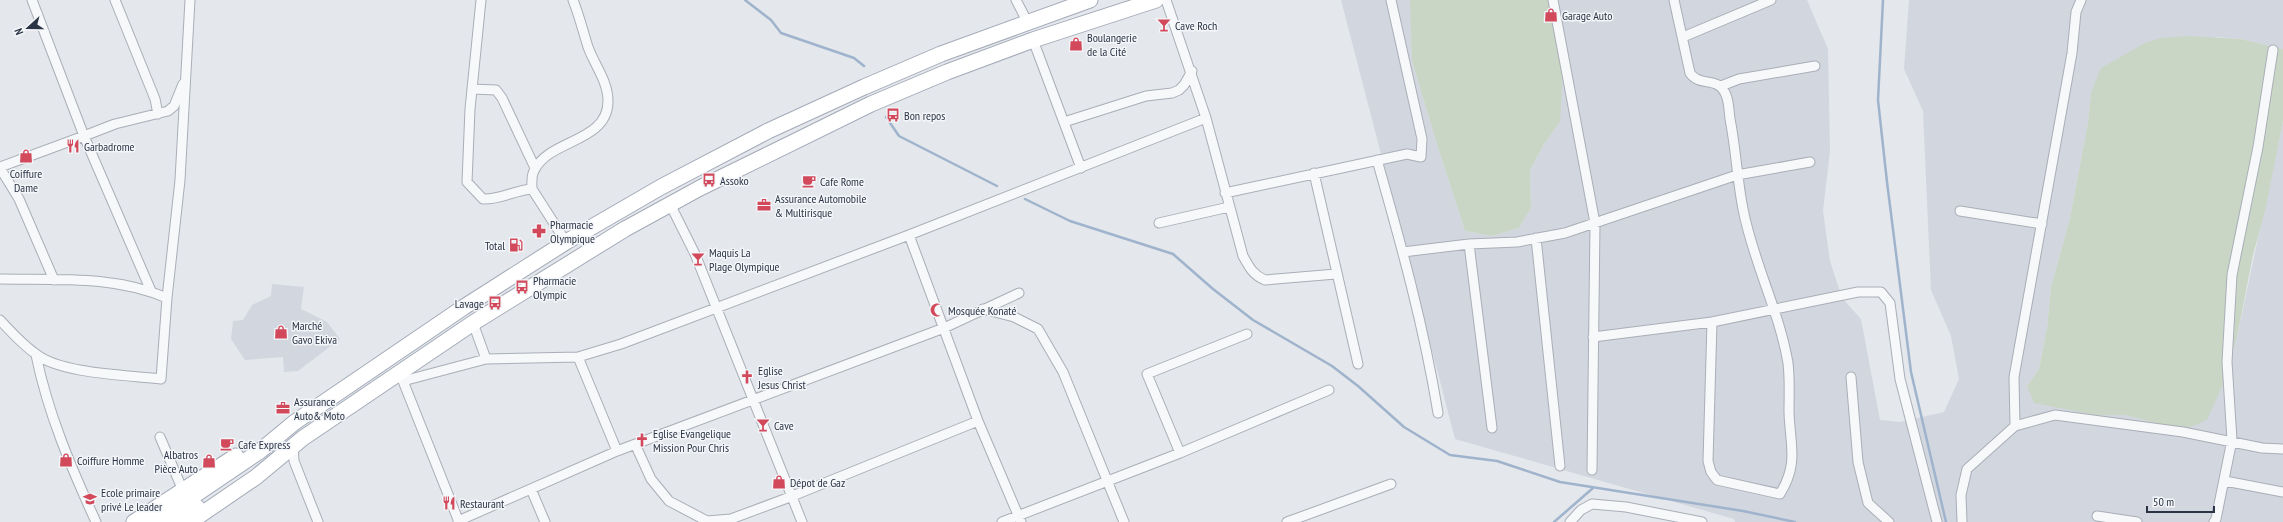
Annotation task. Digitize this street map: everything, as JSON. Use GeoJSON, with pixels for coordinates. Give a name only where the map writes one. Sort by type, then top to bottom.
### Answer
{"type":"FeatureCollection","features":[{"type":"Feature","properties":{"kind":"main road"},"geometry":{"type":"LineString","coordinates":[[155,522],[260,451],[284,430],[457,312],[566,242],[661,187],[768,131],[920,63],[1090,0]]}},
{"type":"Feature","properties":{"kind":"main road"},"geometry":{"type":"LineString","coordinates":[[175,522],[256,467],[400,378],[473,323],[625,229],[670,204],[779,148],[871,104],[1032,40],[1156,0]]}},
{"type":"Feature","properties":{"kind":"main road"},"geometry":{"type":"LineString","coordinates":[[134,522],[257,442],[284,430]]}},
{"type":"Feature","properties":{"kind":"main road"},"geometry":{"type":"LineString","coordinates":[[190,522],[256,477],[293,445]]}},
{"type":"Feature","properties":{"kind":"street"},"geometry":{"type":"LineString","coordinates":[[32,0],[84,136],[151,291]]}},
{"type":"Feature","properties":{"kind":"street"},"geometry":{"type":"LineString","coordinates":[[115,0],[155,99],[158,114]]}},
{"type":"Feature","properties":{"kind":"street"},"geometry":{"type":"LineString","coordinates":[[0,320],[36,355],[51,363],[68,368],[161,379],[167,298],[180,180],[190,0]]}},
{"type":"Feature","properties":{"kind":"street"},"geometry":{"type":"LineString","coordinates":[[481,0],[472,89],[469,184],[483,199],[493,200],[523,190],[532,189]]}},
{"type":"Feature","properties":{"kind":"street"},"geometry":{"type":"LineString","coordinates":[[566,242],[532,189],[533,172],[548,155],[597,126],[606,113],[608,100],[604,81],[589,48],[573,0]]}},
{"type":"Feature","properties":{"kind":"street"},"geometry":{"type":"LineString","coordinates":[[1016,0],[1028,23]]}},
{"type":"Feature","properties":{"kind":"street"},"geometry":{"type":"LineString","coordinates":[[1166,0],[1192,71],[1243,256],[1255,276],[1264,280],[1275,280],[1336,274]]}},
{"type":"Feature","properties":{"kind":"street"},"geometry":{"type":"LineString","coordinates":[[1225,193],[1407,154],[1420,157],[1422,139],[1391,0]]}},
{"type":"Feature","properties":{"kind":"street"},"geometry":{"type":"LineString","coordinates":[[1553,0],[1595,223],[1592,470]]}},
{"type":"Feature","properties":{"kind":"street"},"geometry":{"type":"LineString","coordinates":[[1674,0],[1693,77],[1697,80],[1716,82],[1721,86],[1726,95],[1734,139],[1737,175],[1748,233],[1773,308],[1788,362],[1789,412],[1793,448],[1789,480],[1780,494],[1717,480],[1711,472],[1708,461],[1712,322]]}},
{"type":"Feature","properties":{"kind":"street"},"geometry":{"type":"LineString","coordinates":[[1683,37],[1771,0]]}},
{"type":"Feature","properties":{"kind":"street"},"geometry":{"type":"LineString","coordinates":[[2014,426],[2014,377],[2072,53],[2076,12],[2081,0]]}},
{"type":"Feature","properties":{"kind":"street"},"geometry":{"type":"LineString","coordinates":[[1032,40],[1081,168]]}},
{"type":"Feature","properties":{"kind":"street"},"geometry":{"type":"LineString","coordinates":[[2214,522],[2225,481],[2232,440],[2227,362],[2232,275],[2258,147],[2273,50]]}},
{"type":"Feature","properties":{"kind":"street"},"geometry":{"type":"LineString","coordinates":[[1721,86],[1739,79],[1815,66]]}},
{"type":"Feature","properties":{"kind":"street"},"geometry":{"type":"LineString","coordinates":[[54,280],[19,199],[0,168],[115,124],[168,111],[174,106],[187,71]]}},
{"type":"Feature","properties":{"kind":"street"},"geometry":{"type":"LineString","coordinates":[[1064,122],[1146,96],[1172,93],[1179,90],[1184,85],[1192,71]]}},
{"type":"Feature","properties":{"kind":"street"},"geometry":{"type":"LineString","coordinates":[[472,89],[496,90],[502,98],[535,168]]}},
{"type":"Feature","properties":{"kind":"street"},"geometry":{"type":"LineString","coordinates":[[1019,293],[944,328],[617,451],[458,521],[400,378],[486,359],[578,357],[621,344],[909,235],[1206,118]]}},
{"type":"Feature","properties":{"kind":"street"},"geometry":{"type":"LineString","coordinates":[[1377,160],[1404,252],[1430,369],[1438,413]]}},
{"type":"Feature","properties":{"kind":"street"},"geometry":{"type":"LineString","coordinates":[[1404,252],[1469,244],[1506,243],[1565,233],[1628,210],[1737,175],[1810,162]]}},
{"type":"Feature","properties":{"kind":"street"},"geometry":{"type":"LineString","coordinates":[[1314,173],[1336,274],[1358,364]]}},
{"type":"Feature","properties":{"kind":"street"},"geometry":{"type":"LineString","coordinates":[[670,204],[694,254],[790,497],[802,522]]}},
{"type":"Feature","properties":{"kind":"street"},"geometry":{"type":"LineString","coordinates":[[1159,223],[1229,207]]}},
{"type":"Feature","properties":{"kind":"street"},"geometry":{"type":"LineString","coordinates":[[1960,211],[2042,224]]}},
{"type":"Feature","properties":{"kind":"street"},"geometry":{"type":"LineString","coordinates":[[909,235],[978,421],[1020,519]]}},
{"type":"Feature","properties":{"kind":"street"},"geometry":{"type":"LineString","coordinates":[[1536,238],[1560,466]]}},
{"type":"Feature","properties":{"kind":"street"},"geometry":{"type":"LineString","coordinates":[[1469,244],[1492,428]]}},
{"type":"Feature","properties":{"kind":"street"},"geometry":{"type":"LineString","coordinates":[[0,279],[54,280],[67,278],[105,282],[151,291],[167,298]]}},
{"type":"Feature","properties":{"kind":"street"},"geometry":{"type":"LineString","coordinates":[[1593,337],[1712,322],[1773,308],[1858,292],[1881,292],[1890,303],[1900,379],[1937,522]]}},
{"type":"Feature","properties":{"kind":"street"},"geometry":{"type":"LineString","coordinates":[[983,309],[1014,317],[1038,329],[1063,372],[1106,481],[1124,522]]}},
{"type":"Feature","properties":{"kind":"street"},"geometry":{"type":"LineString","coordinates":[[473,323],[486,359]]}},
{"type":"Feature","properties":{"kind":"street"},"geometry":{"type":"LineString","coordinates":[[1180,453],[1147,374],[1247,334]]}},
{"type":"Feature","properties":{"kind":"street"},"geometry":{"type":"LineString","coordinates":[[36,355],[43,388],[58,434],[96,522]]}},
{"type":"Feature","properties":{"kind":"street"},"geometry":{"type":"LineString","coordinates":[[578,357],[617,451]]}},
{"type":"Feature","properties":{"kind":"street"},"geometry":{"type":"LineString","coordinates":[[1851,377],[1852,404],[1858,462],[1868,503],[1889,522]]}},
{"type":"Feature","properties":{"kind":"street"},"geometry":{"type":"LineString","coordinates":[[1002,522],[1020,519],[1106,481],[1180,453],[1329,390]]}},
{"type":"Feature","properties":{"kind":"street"},"geometry":{"type":"LineString","coordinates":[[1962,522],[1961,495],[1967,469],[2014,426],[2055,415],[2150,427],[2232,440],[2262,448],[2283,449]]}},
{"type":"Feature","properties":{"kind":"street"},"geometry":{"type":"LineString","coordinates":[[635,444],[651,478],[669,500],[707,521],[731,519],[790,497],[978,421]]}},
{"type":"Feature","properties":{"kind":"street"},"geometry":{"type":"LineString","coordinates":[[160,437],[181,486],[186,487]]}},
{"type":"Feature","properties":{"kind":"street"},"geometry":{"type":"LineString","coordinates":[[293,445],[294,461],[318,522]]}},
{"type":"Feature","properties":{"kind":"street"},"geometry":{"type":"LineString","coordinates":[[2225,481],[2283,492]]}},
{"type":"Feature","properties":{"kind":"street"},"geometry":{"type":"LineString","coordinates":[[1287,522],[1392,484]]}},
{"type":"Feature","properties":{"kind":"street"},"geometry":{"type":"LineString","coordinates":[[531,489],[545,522]]}},
{"type":"Feature","properties":{"kind":"street"},"geometry":{"type":"LineString","coordinates":[[1570,522],[1581,510],[1592,504],[1626,507],[1702,522]]}},
{"type":"Feature","properties":{"kind":"street"},"geometry":{"type":"LineString","coordinates":[[2097,516],[2137,522]]}},
{"type":"Feature","properties":{"kind":"shaded area"},"geometry":{"type":"Polygon","coordinates":[[[1341,0],[1411,0],[1412,61],[1465,231],[1492,236],[1519,228],[1531,208],[1530,170],[1544,144],[1560,122],[1555,0],[1807,0],[1828,49],[1830,151],[1823,211],[1830,261],[1842,298],[1861,319],[1880,420],[1900,422],[1944,412],[1959,379],[1951,336],[1931,290],[1923,111],[1904,69],[1909,0],[2283,0],[2283,49],[2241,39],[2216,37],[2091,93],[2088,123],[2070,218],[2051,287],[2047,328],[2039,369],[2027,386],[2096,415],[2125,415],[2183,430],[2225,380],[2237,337],[2283,121],[2283,522],[1735,522],[1734,519],[1455,439],[1341,0]]]}},
{"type":"Feature","properties":{"kind":"shaded area"},"geometry":{"type":"Polygon","coordinates":[[[272,284],[304,287],[301,309],[327,322],[340,339],[298,371],[284,372],[283,357],[245,360],[231,339],[233,321],[243,320],[252,305],[271,296],[272,284]]]}},
{"type":"Feature","properties":{"kind":"green space"},"geometry":{"type":"Polygon","coordinates":[[[1410,0],[1555,0],[1563,70],[1560,122],[1544,144],[1530,170],[1531,208],[1519,228],[1492,236],[1465,231],[1412,61],[1410,0]]]}},
{"type":"Feature","properties":{"kind":"green space"},"geometry":{"type":"Polygon","coordinates":[[[2188,36],[2241,39],[2283,49],[2283,121],[2265,211],[2253,255],[2237,337],[2225,380],[2207,420],[2183,430],[2125,415],[2096,415],[2034,403],[2027,386],[2039,369],[2047,328],[2051,287],[2070,218],[2088,123],[2091,93],[2101,68],[2145,43],[2161,38],[2188,36]]]}},
{"type":"Feature","properties":{"kind":"waterway"},"geometry":{"type":"LineString","coordinates":[[745,0],[771,20],[781,33],[854,58],[864,66]]}},
{"type":"Feature","properties":{"kind":"waterway"},"geometry":{"type":"LineString","coordinates":[[1883,0],[1878,100],[1887,182],[1911,372],[1946,522]]}},
{"type":"Feature","properties":{"kind":"waterway"},"geometry":{"type":"LineString","coordinates":[[886,117],[899,136],[997,186]]}},
{"type":"Feature","properties":{"kind":"waterway"},"geometry":{"type":"LineString","coordinates":[[1025,199],[1070,221],[1173,254],[1213,289],[1253,320],[1332,366],[1358,386],[1404,427],[1450,455],[1497,461],[1560,482],[1743,511],[1795,522]]}},
{"type":"Feature","properties":{"kind":"waterway"},"geometry":{"type":"LineString","coordinates":[[1554,522],[1593,488]]}},
{"type":"Feature","properties":{"kind":"place","name":"Garage Auto"},"geometry":{"type":"Point","coordinates":[1551,15]}},
{"type":"Feature","properties":{"kind":"place","name":"Cave Roch"},"geometry":{"type":"Point","coordinates":[1164,25]}},
{"type":"Feature","properties":{"kind":"place","name":"Boulangerie de la Cité"},"geometry":{"type":"Point","coordinates":[1076,44]}},
{"type":"Feature","properties":{"kind":"place","name":"Bon repos"},"geometry":{"type":"Point","coordinates":[893,115]}},
{"type":"Feature","properties":{"kind":"place","name":"Garbadrome"},"geometry":{"type":"Point","coordinates":[73,146]}},
{"type":"Feature","properties":{"kind":"place","name":"Coiffure Dame"},"geometry":{"type":"Point","coordinates":[26,156]}},
{"type":"Feature","properties":{"kind":"place","name":"Assoko"},"geometry":{"type":"Point","coordinates":[709,180]}},
{"type":"Feature","properties":{"kind":"place","name":"Cafe Rome"},"geometry":{"type":"Point","coordinates":[809,181]}},
{"type":"Feature","properties":{"kind":"place","name":"Assurance Automobile & Multirisque"},"geometry":{"type":"Point","coordinates":[764,205]}},
{"type":"Feature","properties":{"kind":"place","name":"Pharmacie Olympique"},"geometry":{"type":"Point","coordinates":[539,231]}},
{"type":"Feature","properties":{"kind":"place","name":"Total"},"geometry":{"type":"Point","coordinates":[516,245]}},
{"type":"Feature","properties":{"kind":"place","name":"Maquis La Plage Olympique"},"geometry":{"type":"Point","coordinates":[698,259]}},
{"type":"Feature","properties":{"kind":"place","name":"Pharmacie Olympic"},"geometry":{"type":"Point","coordinates":[522,287]}},
{"type":"Feature","properties":{"kind":"place","name":"Lavage"},"geometry":{"type":"Point","coordinates":[495,303]}},
{"type":"Feature","properties":{"kind":"place","name":"Mosquée Konaté"},"geometry":{"type":"Point","coordinates":[937,310]}},
{"type":"Feature","properties":{"kind":"place","name":"Marché Gavo Ekiva"},"geometry":{"type":"Point","coordinates":[281,332]}},
{"type":"Feature","properties":{"kind":"place","name":"Eglise Jesus Christ"},"geometry":{"type":"Point","coordinates":[747,377]}},
{"type":"Feature","properties":{"kind":"place","name":"Assurance Auto& Moto"},"geometry":{"type":"Point","coordinates":[283,408]}},
{"type":"Feature","properties":{"kind":"place","name":"Cave"},"geometry":{"type":"Point","coordinates":[763,425]}},
{"type":"Feature","properties":{"kind":"place","name":"Eglise Evangelique Mission Pour Chris"},"geometry":{"type":"Point","coordinates":[642,440]}},
{"type":"Feature","properties":{"kind":"place","name":"Cafe Express"},"geometry":{"type":"Point","coordinates":[227,444]}},
{"type":"Feature","properties":{"kind":"place","name":"Coiffure Homme"},"geometry":{"type":"Point","coordinates":[66,460]}},
{"type":"Feature","properties":{"kind":"place","name":"Albatros Pièce Auto"},"geometry":{"type":"Point","coordinates":[209,461]}},
{"type":"Feature","properties":{"kind":"place","name":"Dépot de Gaz"},"geometry":{"type":"Point","coordinates":[779,482]}},
{"type":"Feature","properties":{"kind":"place","name":"Ecole primaire privé Le leader"},"geometry":{"type":"Point","coordinates":[90,499]}},
{"type":"Feature","properties":{"kind":"place","name":"Restaurant"},"geometry":{"type":"Point","coordinates":[449,503]}}]}
